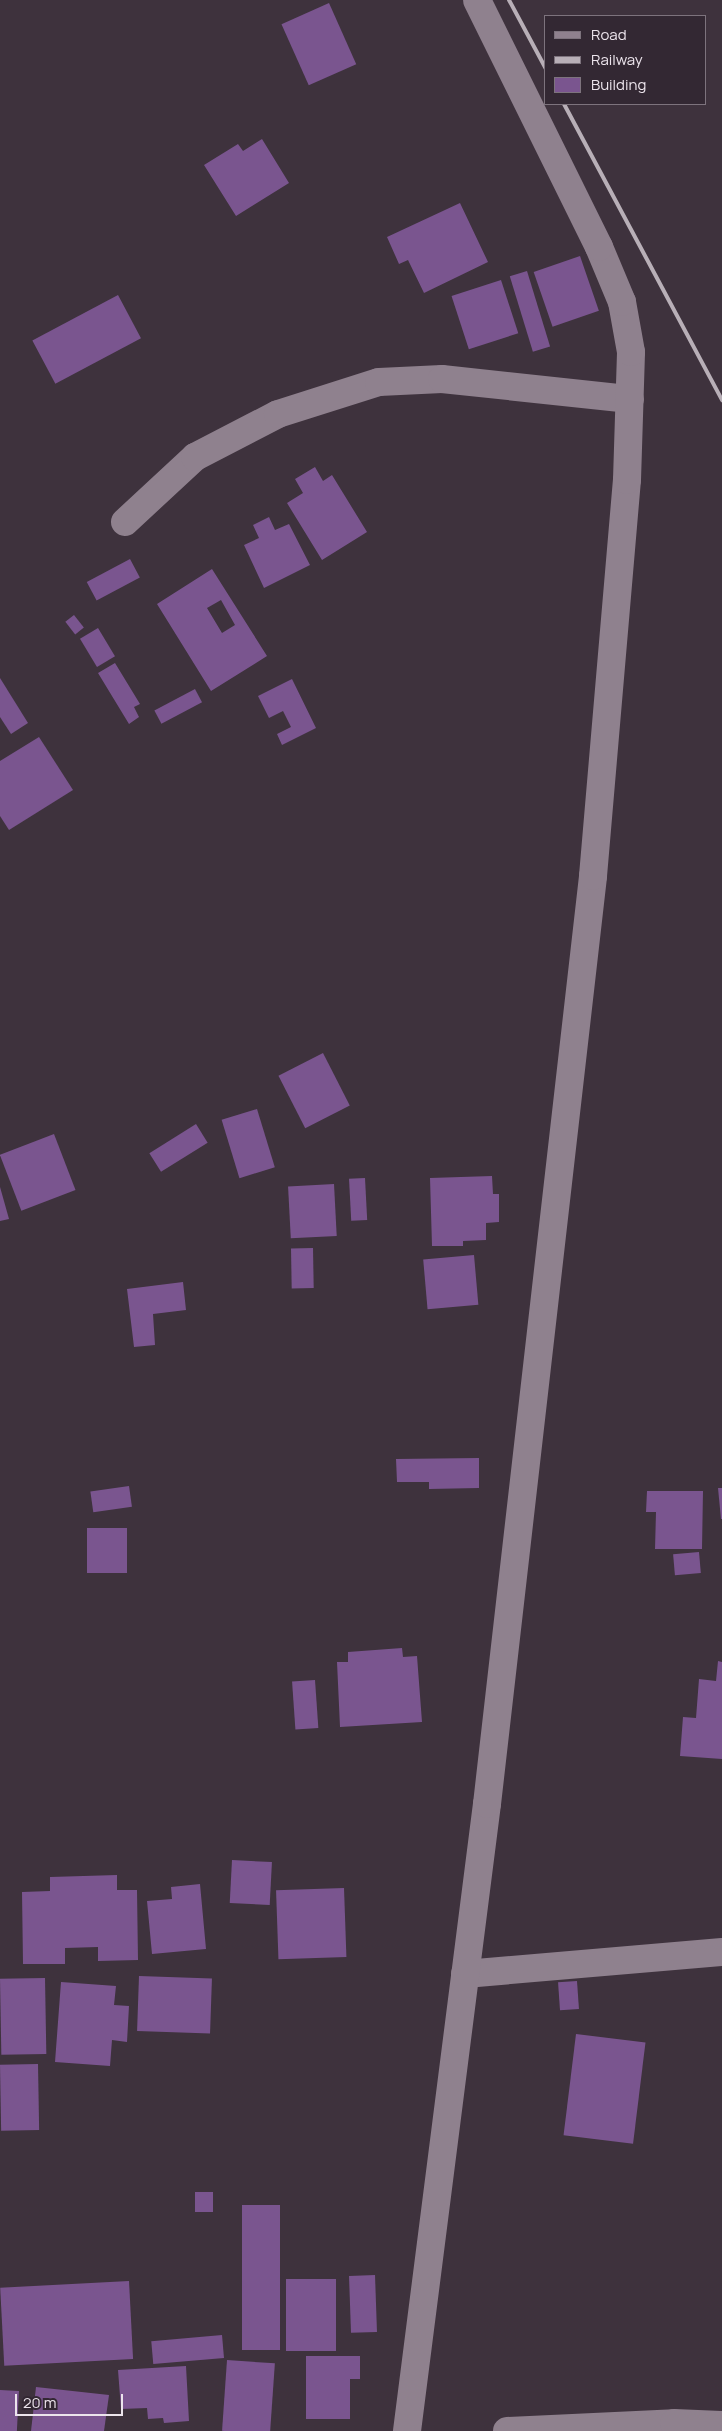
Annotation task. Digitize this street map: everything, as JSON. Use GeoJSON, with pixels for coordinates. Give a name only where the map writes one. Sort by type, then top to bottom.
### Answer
{"type":"FeatureCollection","features":[{"type":"Feature","properties":{"kind":"street"},"geometry":{"type":"LineString","coordinates":[[407,2431],[488,1804],[593,876],[627,480],[630,399],[630,352],[622,302],[599,247],[477,0]]}},
{"type":"Feature","properties":{"kind":"street"},"geometry":{"type":"LineString","coordinates":[[125,522],[194,457],[278,414],[379,382],[442,379],[630,399]]}},
{"type":"Feature","properties":{"kind":"street"},"geometry":{"type":"LineString","coordinates":[[465,1974],[722,1952]]}},
{"type":"Feature","properties":{"kind":"street"},"geometry":{"type":"LineString","coordinates":[[507,2431],[674,2423],[722,2425]]}},
{"type":"Feature","properties":{"kind":"building"},"geometry":{"type":"Polygon","coordinates":[[[329,3],[356,64],[309,85],[281,24],[329,3]]]}},
{"type":"Feature","properties":{"kind":"building"},"geometry":{"type":"Polygon","coordinates":[[[262,139],[289,183],[236,216],[204,165],[238,144],[243,151],[262,139]]]}},
{"type":"Feature","properties":{"kind":"building"},"geometry":{"type":"Polygon","coordinates":[[[460,203],[488,262],[424,293],[408,260],[399,264],[387,237],[460,203]]]}},
{"type":"Feature","properties":{"kind":"building"},"geometry":{"type":"Polygon","coordinates":[[[580,256],[599,311],[553,327],[534,272],[580,256]]]}},
{"type":"Feature","properties":{"kind":"building"},"geometry":{"type":"Polygon","coordinates":[[[527,271],[550,347],[533,352],[510,276],[527,271]]]}},
{"type":"Feature","properties":{"kind":"building"},"geometry":{"type":"Polygon","coordinates":[[[501,280],[518,333],[469,349],[452,296],[501,280]]]}},
{"type":"Feature","properties":{"kind":"building"},"geometry":{"type":"Polygon","coordinates":[[[118,295],[141,338],[55,384],[32,341],[118,295]]]}},
{"type":"Feature","properties":{"kind":"building"},"geometry":{"type":"Polygon","coordinates":[[[315,467],[323,481],[332,475],[367,532],[322,560],[287,503],[303,493],[295,479],[315,467]]]}},
{"type":"Feature","properties":{"kind":"building"},"geometry":{"type":"Polygon","coordinates":[[[269,517],[275,530],[289,524],[310,565],[264,588],[244,545],[259,538],[253,525],[269,517]]]}},
{"type":"Feature","properties":{"kind":"building"},"geometry":{"type":"Polygon","coordinates":[[[130,559],[140,578],[97,601],[87,582],[130,559]]]}},
{"type":"Feature","properties":{"kind":"building"},"geometry":{"type":"Polygon","coordinates":[[[212,569],[267,656],[211,691],[157,604],[212,569]],[[221,600],[207,608],[222,633],[235,625],[221,600]]]}},
{"type":"Feature","properties":{"kind":"building"},"geometry":{"type":"Polygon","coordinates":[[[74,615],[84,628],[75,634],[65,622],[74,615]]]}},
{"type":"Feature","properties":{"kind":"building"},"geometry":{"type":"Polygon","coordinates":[[[98,628],[115,656],[97,667],[80,639],[98,628]]]}},
{"type":"Feature","properties":{"kind":"building"},"geometry":{"type":"Polygon","coordinates":[[[115,663],[140,704],[134,707],[139,717],[129,724],[98,673],[115,663]]]}},
{"type":"Feature","properties":{"kind":"building"},"geometry":{"type":"Polygon","coordinates":[[[0,678],[28,723],[11,734],[0,717],[0,678]]]}},
{"type":"Feature","properties":{"kind":"building"},"geometry":{"type":"Polygon","coordinates":[[[292,679],[316,728],[282,745],[277,734],[291,727],[283,711],[269,718],[258,696],[292,679]]]}},
{"type":"Feature","properties":{"kind":"building"},"geometry":{"type":"Polygon","coordinates":[[[195,689],[202,702],[161,724],[154,711],[195,689]]]}},
{"type":"Feature","properties":{"kind":"building"},"geometry":{"type":"Polygon","coordinates":[[[39,737],[73,790],[9,830],[0,816],[0,761],[39,737]]]}},
{"type":"Feature","properties":{"kind":"building"},"geometry":{"type":"Polygon","coordinates":[[[323,1053],[350,1106],[305,1128],[278,1076],[323,1053]]]}},
{"type":"Feature","properties":{"kind":"building"},"geometry":{"type":"Polygon","coordinates":[[[257,1109],[275,1167],[239,1178],[222,1120],[257,1109]]]}},
{"type":"Feature","properties":{"kind":"building"},"geometry":{"type":"Polygon","coordinates":[[[196,1124],[208,1143],[161,1172],[149,1153],[196,1124]]]}},
{"type":"Feature","properties":{"kind":"building"},"geometry":{"type":"Polygon","coordinates":[[[54,1134],[76,1190],[21,1211],[0,1155],[54,1134]]]}},
{"type":"Feature","properties":{"kind":"building"},"geometry":{"type":"Polygon","coordinates":[[[492,1176],[493,1194],[499,1194],[499,1222],[486,1223],[486,1240],[463,1241],[463,1246],[432,1246],[430,1178],[492,1176]]]}},
{"type":"Feature","properties":{"kind":"building"},"geometry":{"type":"Polygon","coordinates":[[[365,1178],[367,1220],[351,1221],[349,1179],[365,1178]]]}},
{"type":"Feature","properties":{"kind":"building"},"geometry":{"type":"Polygon","coordinates":[[[334,1184],[337,1236],[291,1238],[288,1186],[334,1184]]]}},
{"type":"Feature","properties":{"kind":"building"},"geometry":{"type":"Polygon","coordinates":[[[0,1187],[9,1219],[0,1221],[0,1187]]]}},
{"type":"Feature","properties":{"kind":"building"},"geometry":{"type":"Polygon","coordinates":[[[291,1248],[313,1248],[314,1288],[292,1288],[291,1248]]]}},
{"type":"Feature","properties":{"kind":"building"},"geometry":{"type":"Polygon","coordinates":[[[474,1255],[478,1305],[428,1309],[423,1259],[474,1255]]]}},
{"type":"Feature","properties":{"kind":"building"},"geometry":{"type":"Polygon","coordinates":[[[183,1282],[186,1310],[153,1314],[155,1345],[134,1347],[127,1289],[183,1282]]]}},
{"type":"Feature","properties":{"kind":"building"},"geometry":{"type":"Polygon","coordinates":[[[479,1458],[479,1488],[429,1489],[429,1482],[397,1482],[396,1459],[479,1458]]]}},
{"type":"Feature","properties":{"kind":"building"},"geometry":{"type":"Polygon","coordinates":[[[129,1486],[132,1507],[93,1512],[90,1491],[129,1486]]]}},
{"type":"Feature","properties":{"kind":"building"},"geometry":{"type":"Polygon","coordinates":[[[718,1488],[722,1488],[722,1519],[721,1519],[718,1488]]]}},
{"type":"Feature","properties":{"kind":"building"},"geometry":{"type":"Polygon","coordinates":[[[647,1491],[703,1491],[702,1549],[655,1549],[656,1512],[646,1512],[647,1491]]]}},
{"type":"Feature","properties":{"kind":"building"},"geometry":{"type":"Polygon","coordinates":[[[87,1528],[127,1528],[127,1573],[87,1573],[87,1528]]]}},
{"type":"Feature","properties":{"kind":"building"},"geometry":{"type":"Polygon","coordinates":[[[699,1552],[701,1573],[675,1575],[673,1554],[699,1552]]]}},
{"type":"Feature","properties":{"kind":"building"},"geometry":{"type":"Polygon","coordinates":[[[402,1648],[403,1657],[417,1656],[422,1722],[340,1727],[337,1662],[348,1662],[348,1652],[402,1648]]]}},
{"type":"Feature","properties":{"kind":"building"},"geometry":{"type":"Polygon","coordinates":[[[718,1661],[722,1662],[722,1759],[680,1756],[683,1717],[696,1718],[699,1679],[716,1681],[718,1661]]]}},
{"type":"Feature","properties":{"kind":"building"},"geometry":{"type":"Polygon","coordinates":[[[315,1680],[318,1728],[295,1729],[292,1682],[315,1680]]]}},
{"type":"Feature","properties":{"kind":"building"},"geometry":{"type":"Polygon","coordinates":[[[232,1860],[272,1862],[270,1905],[230,1903],[232,1860]]]}},
{"type":"Feature","properties":{"kind":"building"},"geometry":{"type":"Polygon","coordinates":[[[117,1875],[117,1890],[137,1890],[138,1960],[98,1961],[98,1947],[65,1948],[65,1964],[23,1964],[22,1892],[50,1891],[50,1877],[117,1875]]]}},
{"type":"Feature","properties":{"kind":"building"},"geometry":{"type":"Polygon","coordinates":[[[200,1884],[206,1949],[152,1954],[147,1901],[172,1899],[171,1887],[200,1884]]]}},
{"type":"Feature","properties":{"kind":"building"},"geometry":{"type":"Polygon","coordinates":[[[344,1888],[346,1957],[278,1959],[276,1890],[344,1888]]]}},
{"type":"Feature","properties":{"kind":"building"},"geometry":{"type":"Polygon","coordinates":[[[139,1976],[212,1979],[210,2034],[137,2031],[139,1976]]]}},
{"type":"Feature","properties":{"kind":"building"},"geometry":{"type":"Polygon","coordinates":[[[45,1978],[46,2054],[1,2055],[0,1979],[45,1978]]]}},
{"type":"Feature","properties":{"kind":"building"},"geometry":{"type":"Polygon","coordinates":[[[577,1981],[579,2009],[560,2010],[558,1982],[577,1981]]]}},
{"type":"Feature","properties":{"kind":"building"},"geometry":{"type":"Polygon","coordinates":[[[61,1982],[116,1986],[114,2005],[129,2006],[127,2042],[112,2040],[110,2066],[55,2062],[61,1982]]]}},
{"type":"Feature","properties":{"kind":"building"},"geometry":{"type":"Polygon","coordinates":[[[576,2034],[645,2043],[633,2144],[564,2135],[576,2034]]]}},
{"type":"Feature","properties":{"kind":"building"},"geometry":{"type":"Polygon","coordinates":[[[38,2064],[39,2130],[1,2131],[0,2065],[38,2064]]]}},
{"type":"Feature","properties":{"kind":"building"},"geometry":{"type":"Polygon","coordinates":[[[195,2192],[213,2192],[213,2212],[195,2212],[195,2192]]]}},
{"type":"Feature","properties":{"kind":"building"},"geometry":{"type":"Polygon","coordinates":[[[242,2205],[280,2205],[280,2350],[242,2350],[242,2205]]]}},
{"type":"Feature","properties":{"kind":"building"},"geometry":{"type":"Polygon","coordinates":[[[375,2275],[377,2332],[351,2333],[349,2276],[375,2275]]]}},
{"type":"Feature","properties":{"kind":"building"},"geometry":{"type":"Polygon","coordinates":[[[286,2279],[336,2279],[336,2351],[286,2351],[286,2279]]]}},
{"type":"Feature","properties":{"kind":"building"},"geometry":{"type":"Polygon","coordinates":[[[129,2281],[133,2359],[4,2366],[0,2288],[129,2281]]]}},
{"type":"Feature","properties":{"kind":"building"},"geometry":{"type":"Polygon","coordinates":[[[222,2335],[224,2358],[153,2364],[151,2341],[222,2335]]]}},
{"type":"Feature","properties":{"kind":"building"},"geometry":{"type":"Polygon","coordinates":[[[306,2356],[360,2356],[360,2379],[350,2379],[350,2419],[306,2419],[306,2356]]]}},
{"type":"Feature","properties":{"kind":"building"},"geometry":{"type":"Polygon","coordinates":[[[227,2360],[275,2363],[270,2431],[222,2431],[227,2360]]]}},
{"type":"Feature","properties":{"kind":"building"},"geometry":{"type":"Polygon","coordinates":[[[186,2366],[189,2421],[164,2423],[163,2418],[148,2419],[147,2408],[121,2409],[118,2370],[186,2366]]]}},
{"type":"Feature","properties":{"kind":"building"},"geometry":{"type":"Polygon","coordinates":[[[36,2387],[109,2395],[104,2431],[31,2431],[36,2387]]]}},
{"type":"Feature","properties":{"kind":"building"},"geometry":{"type":"Polygon","coordinates":[[[0,2390],[19,2391],[17,2431],[0,2431],[0,2390]]]}},
{"type":"Feature","properties":{"kind":"railway"},"geometry":{"type":"LineString","coordinates":[[509,0],[544,65]]}},
{"type":"Feature","properties":{"kind":"railway"},"geometry":{"type":"LineString","coordinates":[[565,105],[722,400]]}}]}
